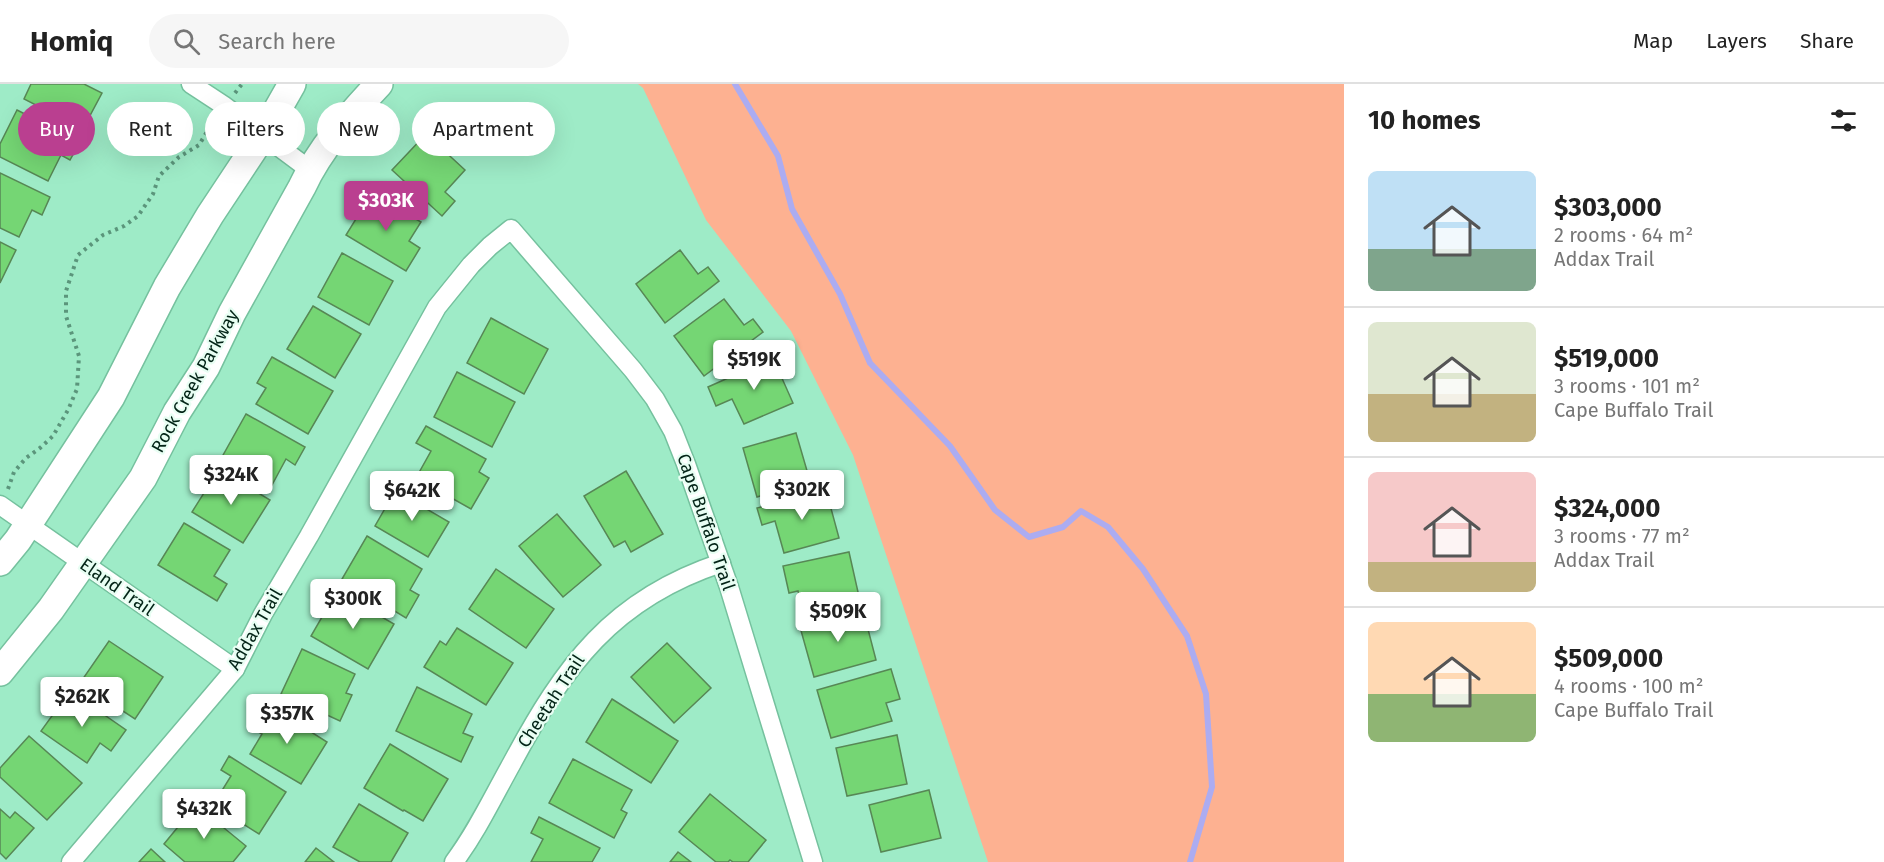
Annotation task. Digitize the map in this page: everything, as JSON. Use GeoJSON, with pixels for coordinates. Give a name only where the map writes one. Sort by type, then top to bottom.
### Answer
{"type":"FeatureCollection","features":[{"type":"Feature","properties":{"kind":"street"},"geometry":{"type":"LineString","coordinates":[[190,84],[218,102]]}},
{"type":"Feature","properties":{"kind":"street"},"geometry":{"type":"LineString","coordinates":[[282,102],[292,84]]}},
{"type":"Feature","properties":{"kind":"street","name":"Rock Creek Parkway"},"geometry":{"type":"LineString","coordinates":[[0,672],[51,609],[143,478],[177,412],[206,367],[232,313],[310,170],[354,111],[378,84]]}},
{"type":"Feature","properties":{"kind":"street"},"geometry":{"type":"LineString","coordinates":[[0,562],[18,540],[111,397],[167,287],[249,156]]}},
{"type":"Feature","properties":{"kind":"street"},"geometry":{"type":"LineString","coordinates":[[291,156],[310,170]]}},
{"type":"Feature","properties":{"kind":"street","name":"Cape Buffalo Trail"},"geometry":{"type":"LineString","coordinates":[[511,229],[633,370],[659,407],[680,447],[721,563],[813,862]]}},
{"type":"Feature","properties":{"kind":"street","name":"Addax Trail"},"geometry":{"type":"LineString","coordinates":[[71,862],[234,669],[437,308],[471,265],[511,229]]}},
{"type":"Feature","properties":{"kind":"street","name":"Eland Trail"},"geometry":{"type":"LineString","coordinates":[[2,499],[28,524],[234,669]]}},
{"type":"Feature","properties":{"kind":"street","name":"Cheetah Trail"},"geometry":{"type":"LineString","coordinates":[[454,862],[478,826],[556,687],[585,650],[625,611],[657,590],[690,574],[721,563]]}},
{"type":"Feature","properties":{"kind":"path"},"geometry":{"type":"LineString","coordinates":[[2,499],[10,486],[14,472],[26,458],[53,436],[77,389],[79,356],[66,316],[66,291],[78,255],[103,235],[124,226],[138,216],[153,194],[159,176],[179,157],[199,145],[205,135]]}},
{"type":"Feature","properties":{"kind":"shaded area"},"geometry":{"type":"Polygon","coordinates":[[[638,84],[1344,84],[1344,862],[988,862],[853,455],[791,331],[706,220],[643,88],[638,84]]]}},
{"type":"Feature","properties":{"kind":"building"},"geometry":{"type":"Polygon","coordinates":[[[31,84],[84,84],[102,93],[95,106],[95,102],[30,102],[24,99],[31,84]]]}},
{"type":"Feature","properties":{"kind":"building"},"geometry":{"type":"Polygon","coordinates":[[[17,110],[18,156],[60,156],[48,181],[0,157],[0,144],[17,110]]]}},
{"type":"Feature","properties":{"kind":"building"},"geometry":{"type":"Polygon","coordinates":[[[412,149],[412,156],[450,156],[465,170],[445,192],[455,201],[442,216],[392,170],[412,149]]]}},
{"type":"Feature","properties":{"kind":"building"},"geometry":{"type":"Polygon","coordinates":[[[0,173],[50,197],[42,215],[32,210],[19,237],[0,228],[0,173]]]}},
{"type":"Feature","properties":{"kind":"building"},"geometry":{"type":"Polygon","coordinates":[[[372,193],[421,222],[409,241],[420,248],[406,271],[346,235],[372,193]]]}},
{"type":"Feature","properties":{"kind":"building"},"geometry":{"type":"Polygon","coordinates":[[[0,242],[16,250],[0,283],[0,242]]]}},
{"type":"Feature","properties":{"kind":"building"},"geometry":{"type":"Polygon","coordinates":[[[680,250],[698,274],[708,267],[719,281],[665,323],[636,284],[680,250]]]}},
{"type":"Feature","properties":{"kind":"building"},"geometry":{"type":"Polygon","coordinates":[[[342,253],[393,281],[369,325],[318,297],[342,253]]]}},
{"type":"Feature","properties":{"kind":"building"},"geometry":{"type":"Polygon","coordinates":[[[724,299],[744,325],[753,319],[763,332],[704,376],[674,336],[724,299]]]}},
{"type":"Feature","properties":{"kind":"building"},"geometry":{"type":"Polygon","coordinates":[[[313,306],[361,334],[335,378],[287,349],[313,306]]]}},
{"type":"Feature","properties":{"kind":"building"},"geometry":{"type":"Polygon","coordinates":[[[491,318],[548,349],[524,394],[467,363],[491,318]]]}},
{"type":"Feature","properties":{"kind":"building"},"geometry":{"type":"Polygon","coordinates":[[[272,357],[333,391],[308,434],[256,404],[266,388],[257,383],[272,357]]]}},
{"type":"Feature","properties":{"kind":"building"},"geometry":{"type":"Polygon","coordinates":[[[773,358],[793,403],[744,424],[732,399],[716,406],[708,387],[773,358]]]}},
{"type":"Feature","properties":{"kind":"building"},"geometry":{"type":"Polygon","coordinates":[[[457,372],[515,402],[492,447],[434,417],[457,372]]]}},
{"type":"Feature","properties":{"kind":"building"},"geometry":{"type":"Polygon","coordinates":[[[246,414],[305,447],[295,465],[286,459],[272,485],[222,457],[246,414]]]}},
{"type":"Feature","properties":{"kind":"building"},"geometry":{"type":"Polygon","coordinates":[[[426,426],[486,459],[479,472],[489,478],[471,509],[416,478],[431,451],[416,443],[426,426]]]}},
{"type":"Feature","properties":{"kind":"building"},"geometry":{"type":"Polygon","coordinates":[[[796,433],[810,481],[757,497],[743,448],[796,433]]]}},
{"type":"Feature","properties":{"kind":"building"},"geometry":{"type":"Polygon","coordinates":[[[219,469],[270,500],[243,543],[192,512],[219,469]]]}},
{"type":"Feature","properties":{"kind":"building"},"geometry":{"type":"Polygon","coordinates":[[[626,471],[663,534],[631,552],[625,541],[614,547],[584,496],[626,471]]]}},
{"type":"Feature","properties":{"kind":"building"},"geometry":{"type":"Polygon","coordinates":[[[399,484],[422,497],[418,504],[449,522],[428,557],[375,526],[399,484]]]}},
{"type":"Feature","properties":{"kind":"building"},"geometry":{"type":"Polygon","coordinates":[[[826,490],[839,538],[784,553],[775,521],[762,525],[757,508],[826,490]]]}},
{"type":"Feature","properties":{"kind":"building"},"geometry":{"type":"Polygon","coordinates":[[[557,514],[601,565],[563,597],[519,546],[557,514]]]}},
{"type":"Feature","properties":{"kind":"building"},"geometry":{"type":"Polygon","coordinates":[[[184,523],[230,550],[214,576],[227,584],[217,601],[158,565],[184,523]]]}},
{"type":"Feature","properties":{"kind":"building"},"geometry":{"type":"Polygon","coordinates":[[[367,536],[422,569],[410,590],[419,595],[406,618],[342,579],[367,536]]]}},
{"type":"Feature","properties":{"kind":"building"},"geometry":{"type":"Polygon","coordinates":[[[849,552],[860,601],[803,613],[798,591],[789,593],[783,566],[849,552]]]}},
{"type":"Feature","properties":{"kind":"building"},"geometry":{"type":"Polygon","coordinates":[[[496,569],[554,609],[526,648],[469,609],[496,569]]]}},
{"type":"Feature","properties":{"kind":"building"},"geometry":{"type":"Polygon","coordinates":[[[337,591],[394,624],[368,669],[311,636],[337,591]]]}},
{"type":"Feature","properties":{"kind":"building"},"geometry":{"type":"Polygon","coordinates":[[[863,610],[876,660],[814,677],[800,627],[863,610]]]}},
{"type":"Feature","properties":{"kind":"building"},"geometry":{"type":"Polygon","coordinates":[[[457,628],[513,663],[486,705],[424,667],[440,641],[446,645],[457,628]]]}},
{"type":"Feature","properties":{"kind":"building"},"geometry":{"type":"Polygon","coordinates":[[[109,641],[163,677],[135,719],[80,683],[109,641]]]}},
{"type":"Feature","properties":{"kind":"building"},"geometry":{"type":"Polygon","coordinates":[[[667,643],[711,688],[674,723],[631,677],[667,643]]]}},
{"type":"Feature","properties":{"kind":"building"},"geometry":{"type":"Polygon","coordinates":[[[302,649],[355,674],[346,693],[352,695],[340,721],[281,694],[302,649]]]}},
{"type":"Feature","properties":{"kind":"building"},"geometry":{"type":"Polygon","coordinates":[[[891,669],[900,699],[886,703],[892,721],[831,738],[817,690],[891,669]]]}},
{"type":"Feature","properties":{"kind":"building"},"geometry":{"type":"Polygon","coordinates":[[[417,687],[472,714],[463,733],[473,737],[461,762],[396,731],[417,687]]]}},
{"type":"Feature","properties":{"kind":"building"},"geometry":{"type":"Polygon","coordinates":[[[70,691],[126,730],[111,751],[100,743],[87,763],[41,731],[70,691]]]}},
{"type":"Feature","properties":{"kind":"building"},"geometry":{"type":"Polygon","coordinates":[[[612,699],[678,741],[651,783],[586,742],[612,699]]]}},
{"type":"Feature","properties":{"kind":"building"},"geometry":{"type":"Polygon","coordinates":[[[267,707],[327,742],[301,784],[250,754],[262,734],[253,729],[267,707]]]}},
{"type":"Feature","properties":{"kind":"building"},"geometry":{"type":"Polygon","coordinates":[[[897,735],[907,784],[847,796],[836,748],[897,735]]]}},
{"type":"Feature","properties":{"kind":"building"},"geometry":{"type":"Polygon","coordinates":[[[29,736],[82,783],[47,820],[0,777],[0,768],[29,736]]]}},
{"type":"Feature","properties":{"kind":"building"},"geometry":{"type":"Polygon","coordinates":[[[390,744],[448,779],[423,821],[364,788],[390,744]]]}},
{"type":"Feature","properties":{"kind":"building"},"geometry":{"type":"Polygon","coordinates":[[[229,756],[286,792],[259,834],[213,805],[231,776],[221,770],[229,756]]]}},
{"type":"Feature","properties":{"kind":"building"},"geometry":{"type":"Polygon","coordinates":[[[573,759],[632,790],[621,810],[627,813],[614,838],[549,803],[573,759]]]}},
{"type":"Feature","properties":{"kind":"building"},"geometry":{"type":"Polygon","coordinates":[[[929,790],[941,838],[881,852],[869,805],[929,790]]]}},
{"type":"Feature","properties":{"kind":"building"},"geometry":{"type":"Polygon","coordinates":[[[710,794],[766,840],[748,862],[730,860],[716,862],[679,832],[710,794]]]}},
{"type":"Feature","properties":{"kind":"building"},"geometry":{"type":"Polygon","coordinates":[[[359,804],[408,833],[391,862],[360,862],[333,847],[359,804]]]}},
{"type":"Feature","properties":{"kind":"building"},"geometry":{"type":"Polygon","coordinates":[[[196,805],[246,846],[233,862],[185,862],[164,844],[196,805]]]}},
{"type":"Feature","properties":{"kind":"building"},"geometry":{"type":"Polygon","coordinates":[[[0,809],[10,818],[15,812],[34,828],[6,859],[0,853],[0,809]]]}},
{"type":"Feature","properties":{"kind":"building"},"geometry":{"type":"Polygon","coordinates":[[[539,817],[600,848],[592,862],[531,862],[543,839],[531,833],[539,817]]]}},
{"type":"Feature","properties":{"kind":"building"},"geometry":{"type":"Polygon","coordinates":[[[316,848],[334,862],[305,862],[316,848]]]}},
{"type":"Feature","properties":{"kind":"building"},"geometry":{"type":"Polygon","coordinates":[[[151,849],[165,862],[139,862],[151,849]]]}},
{"type":"Feature","properties":{"kind":"building"},"geometry":{"type":"Polygon","coordinates":[[[678,852],[691,862],[670,862],[678,852]]]}},
{"type":"Feature","properties":{"kind":"waterway"},"geometry":{"type":"LineString","coordinates":[[735,84],[778,156],[792,209],[840,294],[870,363],[950,446],[995,510],[1029,537],[1063,527],[1081,511],[1108,527],[1143,569],[1187,636],[1206,694],[1212,787],[1190,862]]}}]}
